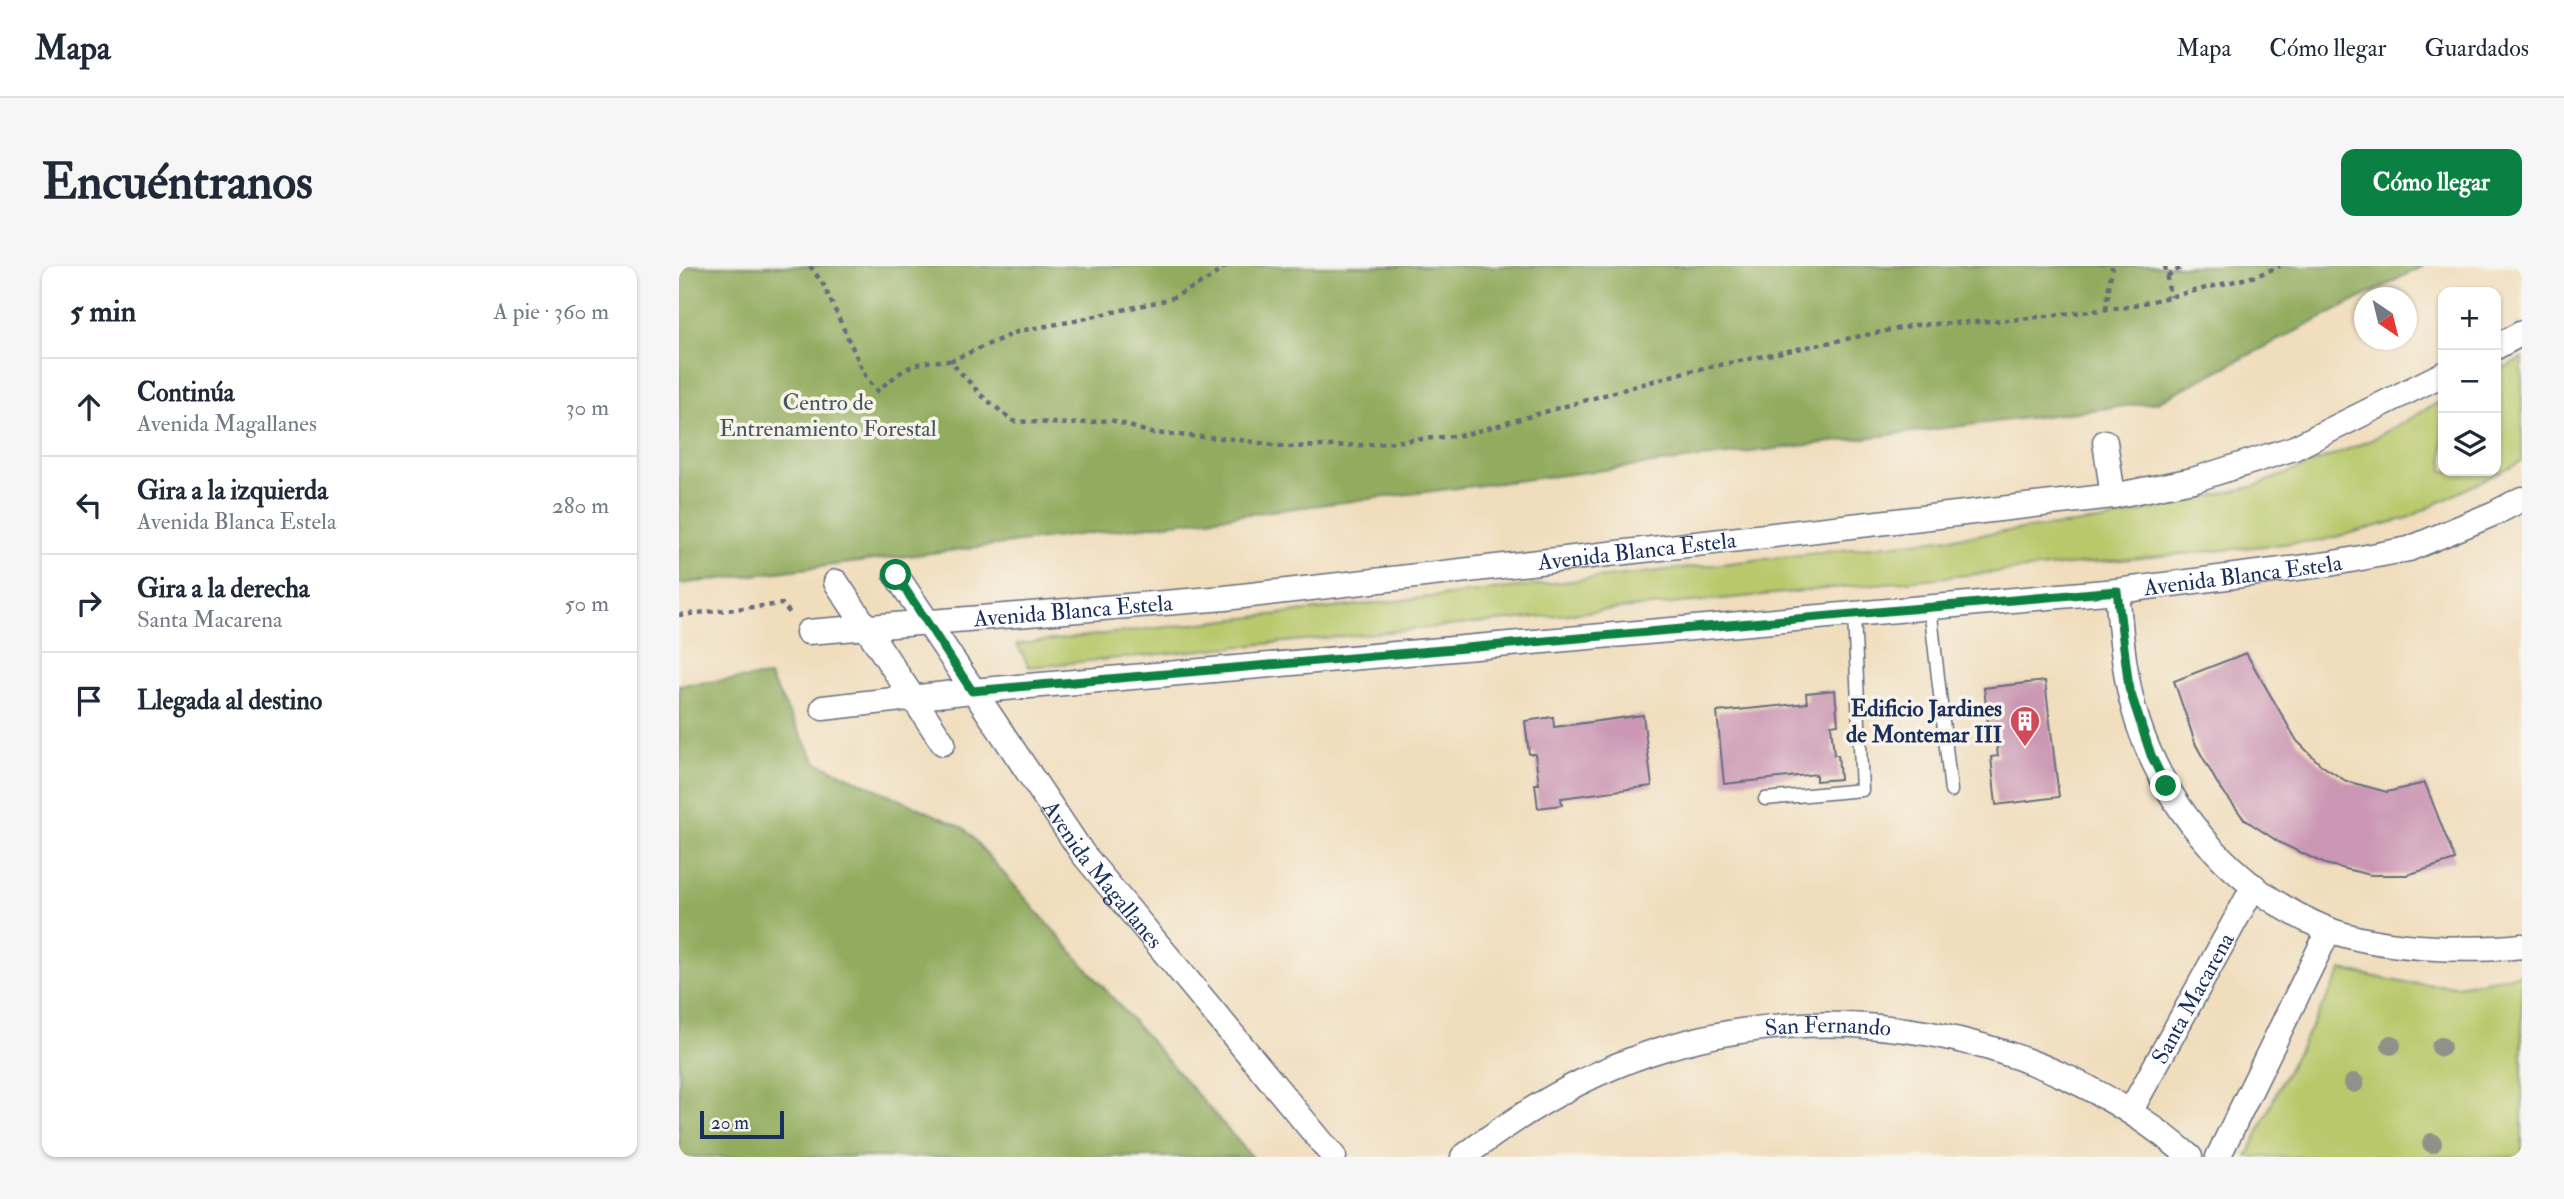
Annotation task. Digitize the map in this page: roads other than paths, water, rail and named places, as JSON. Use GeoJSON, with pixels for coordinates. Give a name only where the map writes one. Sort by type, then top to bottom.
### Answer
{"type":"FeatureCollection","features":[{"type":"Feature","properties":{"kind":"street"},"geometry":{"type":"LineString","coordinates":[[2501,344],[2522,333]]}},
{"type":"Feature","properties":{"kind":"street","name":"Avenida Blanca Estela"},"geometry":{"type":"LineString","coordinates":[[808,632],[1225,598],[2113,496],[2193,480],[2294,448],[2438,377]]}},
{"type":"Feature","properties":{"kind":"street"},"geometry":{"type":"LineString","coordinates":[[2105,442],[2113,496]]}},
{"type":"Feature","properties":{"kind":"street","name":"Avenida Blanca Estela"},"geometry":{"type":"LineString","coordinates":[[823,708],[972,691],[2117,591],[2329,564],[2409,550],[2522,499]]}},
{"type":"Feature","properties":{"kind":"street","name":"Avenida Magallanes"},"geometry":{"type":"LineString","coordinates":[[896,575],[1083,854],[1334,1157]]}},
{"type":"Feature","properties":{"kind":"street"},"geometry":{"type":"LineString","coordinates":[[836,582],[943,743]]}},
{"type":"Feature","properties":{"kind":"street"},"geometry":{"type":"LineString","coordinates":[[2117,591],[2129,688],[2151,755],[2166,786],[2191,823],[2228,864],[2254,886],[2302,917],[2329,930],[2416,946],[2461,949],[2522,946]]}},
{"type":"Feature","properties":{"kind":"street","name":"Santa Macarena"},"geometry":{"type":"LineString","coordinates":[[2130,1112],[2254,886]]}},
{"type":"Feature","properties":{"kind":"street"},"geometry":{"type":"LineString","coordinates":[[2218,1157],[2329,930]]}},
{"type":"Feature","properties":{"kind":"street","name":"San Fernando"},"geometry":{"type":"LineString","coordinates":[[1463,1157],[1520,1115],[1561,1091],[1647,1054],[1692,1040],[1738,1031],[1832,1024],[1879,1026],[1967,1041],[2051,1070],[2130,1112],[2190,1157]]}},
{"type":"Feature","properties":{"kind":"lane"},"geometry":{"type":"LineString","coordinates":[[1930,607],[1951,791]]}},
{"type":"Feature","properties":{"kind":"lane"},"geometry":{"type":"LineString","coordinates":[[1765,799],[1863,790],[1854,615]]}},
{"type":"Feature","properties":{"kind":"place","name":"Edificio Jardines de Montemar III"},"geometry":{"type":"Point","coordinates":[2025,748]}},
{"type":"Feature","properties":{"kind":"park label","name":"Centro de Entrenamiento Forestal"},"geometry":{"type":"Point","coordinates":[828,415]}}]}
